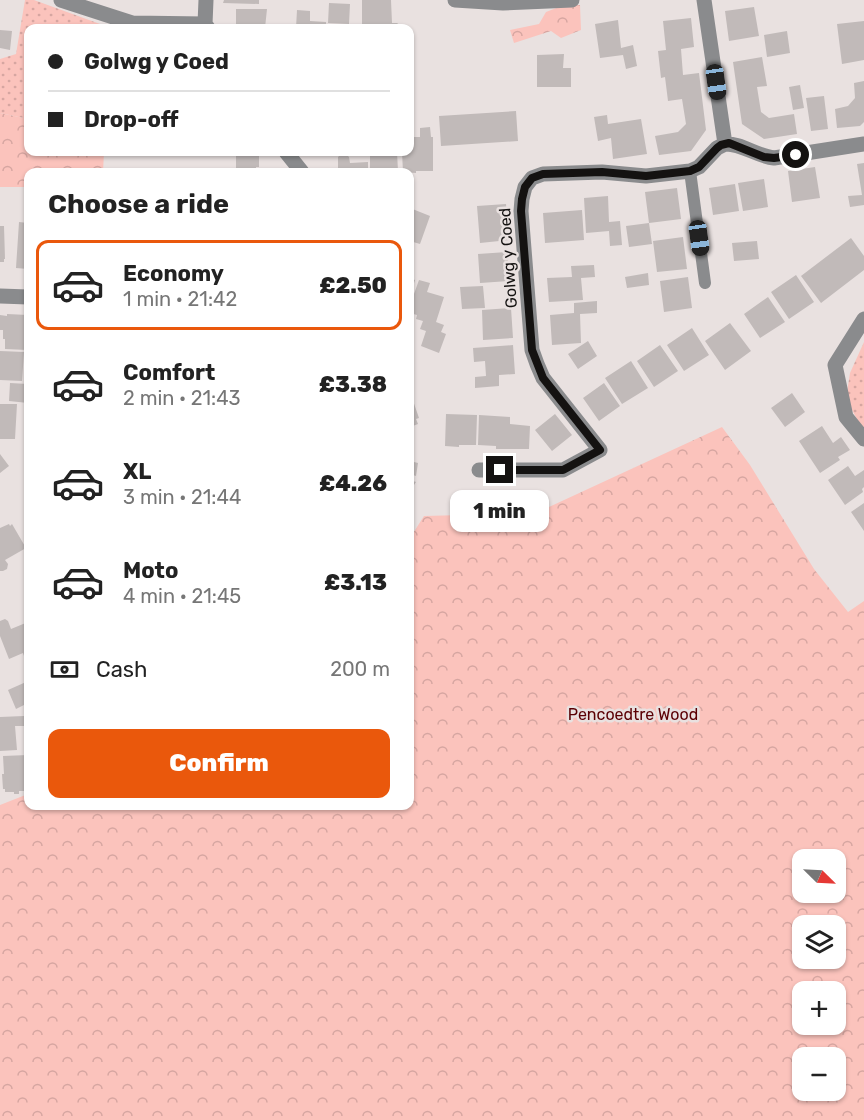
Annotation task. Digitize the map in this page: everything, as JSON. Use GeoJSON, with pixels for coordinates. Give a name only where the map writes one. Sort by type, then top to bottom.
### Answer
{"type":"FeatureCollection","features":[{"type":"Feature","properties":{"kind":"street"},"geometry":{"type":"LineString","coordinates":[[61,0],[132,23],[157,24]]}},
{"type":"Feature","properties":{"kind":"street"},"geometry":{"type":"LineString","coordinates":[[206,0],[206,24]]}},
{"type":"Feature","properties":{"kind":"street"},"geometry":{"type":"LineString","coordinates":[[455,0],[503,3],[572,0]]}},
{"type":"Feature","properties":{"kind":"street"},"geometry":{"type":"LineString","coordinates":[[704,0],[725,144]]}},
{"type":"Feature","properties":{"kind":"street"},"geometry":{"type":"LineString","coordinates":[[690,171],[699,167],[717,148],[725,144],[735,144],[764,157],[774,158],[864,144]]}},
{"type":"Feature","properties":{"kind":"street"},"geometry":{"type":"LineString","coordinates":[[289,156],[299,168]]}},
{"type":"Feature","properties":{"kind":"street","name":"Golwg y Coed"},"geometry":{"type":"LineString","coordinates":[[479,470],[563,470],[600,450],[543,378],[532,350],[521,211],[525,187],[532,178],[543,174],[602,172],[646,176],[690,171]]}},
{"type":"Feature","properties":{"kind":"street"},"geometry":{"type":"LineString","coordinates":[[0,296],[24,297]]}},
{"type":"Feature","properties":{"kind":"street"},"geometry":{"type":"LineString","coordinates":[[864,320],[835,365],[846,417],[864,439]]}},
{"type":"Feature","properties":{"kind":"lane"},"geometry":{"type":"LineString","coordinates":[[690,171],[705,283]]}},
{"type":"Feature","properties":{"kind":"green space"},"geometry":{"type":"Polygon","coordinates":[[[25,0],[34,0],[100,24],[24,24],[24,118],[0,113],[0,59],[16,54],[25,0]]]}},
{"type":"Feature","properties":{"kind":"green space"},"geometry":{"type":"Polygon","coordinates":[[[564,5],[580,5],[581,30],[561,38],[551,31],[514,43],[510,30],[539,24],[546,12],[564,5]]]}},
{"type":"Feature","properties":{"kind":"green space"},"geometry":{"type":"Polygon","coordinates":[[[0,113],[24,118],[24,156],[104,156],[103,168],[24,168],[24,187],[0,187],[0,113]]]}},
{"type":"Feature","properties":{"kind":"green space"},"geometry":{"type":"Polygon","coordinates":[[[864,342],[864,429],[846,399],[850,373],[864,342]]]}},
{"type":"Feature","properties":{"kind":"green space","name":"Pencoedtre Wood"},"geometry":{"type":"Polygon","coordinates":[[[722,427],[750,465],[814,569],[848,612],[864,601],[864,1120],[0,1120],[0,805],[24,796],[24,810],[414,810],[414,532],[424,516],[536,513],[722,427]]]}},
{"type":"Feature","properties":{"kind":"building"},"geometry":{"type":"Polygon","coordinates":[[[224,0],[259,0],[259,4],[223,3],[224,0]]]}},
{"type":"Feature","properties":{"kind":"building"},"geometry":{"type":"Polygon","coordinates":[[[362,0],[391,0],[392,23],[398,24],[362,24],[362,0]]]}},
{"type":"Feature","properties":{"kind":"building"},"geometry":{"type":"Polygon","coordinates":[[[329,3],[350,4],[349,24],[328,23],[329,3]]]}},
{"type":"Feature","properties":{"kind":"building"},"geometry":{"type":"Polygon","coordinates":[[[754,7],[759,36],[729,41],[725,11],[754,7]]]}},
{"type":"Feature","properties":{"kind":"building"},"geometry":{"type":"Polygon","coordinates":[[[236,9],[267,9],[265,24],[236,24],[236,9]]]}},
{"type":"Feature","properties":{"kind":"building"},"geometry":{"type":"Polygon","coordinates":[[[297,10],[310,11],[310,21],[326,22],[326,24],[296,24],[297,10]]]}},
{"type":"Feature","properties":{"kind":"building"},"geometry":{"type":"Polygon","coordinates":[[[691,18],[694,47],[681,49],[683,75],[699,73],[706,130],[691,151],[659,155],[655,136],[678,132],[686,124],[682,99],[668,101],[665,77],[661,78],[658,51],[666,50],[663,21],[691,18]]]}},
{"type":"Feature","properties":{"kind":"building"},"geometry":{"type":"Polygon","coordinates":[[[618,20],[621,48],[633,45],[637,66],[626,69],[623,55],[600,58],[595,24],[618,20]]]}},
{"type":"Feature","properties":{"kind":"building"},"geometry":{"type":"Polygon","coordinates":[[[864,21],[864,60],[842,64],[837,24],[864,21]]]}},
{"type":"Feature","properties":{"kind":"building"},"geometry":{"type":"Polygon","coordinates":[[[0,30],[12,31],[10,50],[0,48],[0,30]]]}},
{"type":"Feature","properties":{"kind":"building"},"geometry":{"type":"Polygon","coordinates":[[[787,31],[790,53],[767,57],[764,35],[787,31]]]}},
{"type":"Feature","properties":{"kind":"building"},"geometry":{"type":"Polygon","coordinates":[[[564,54],[563,68],[571,68],[571,87],[537,87],[537,55],[564,54]]]}},
{"type":"Feature","properties":{"kind":"building"},"geometry":{"type":"Polygon","coordinates":[[[762,57],[767,86],[757,87],[761,112],[769,118],[794,114],[797,134],[764,139],[742,124],[733,62],[762,57]]]}},
{"type":"Feature","properties":{"kind":"building"},"geometry":{"type":"Polygon","coordinates":[[[864,81],[864,122],[860,126],[837,128],[835,109],[848,106],[855,98],[854,83],[864,81]]]}},
{"type":"Feature","properties":{"kind":"building"},"geometry":{"type":"Polygon","coordinates":[[[800,85],[804,108],[793,110],[789,87],[800,85]]]}},
{"type":"Feature","properties":{"kind":"building"},"geometry":{"type":"Polygon","coordinates":[[[824,96],[828,129],[811,131],[806,98],[824,96]]]}},
{"type":"Feature","properties":{"kind":"building"},"geometry":{"type":"Polygon","coordinates":[[[516,111],[518,141],[441,146],[439,116],[516,111]]]}},
{"type":"Feature","properties":{"kind":"building"},"geometry":{"type":"Polygon","coordinates":[[[607,115],[608,124],[641,119],[647,154],[613,159],[611,138],[598,141],[594,117],[607,115]]]}},
{"type":"Feature","properties":{"kind":"building"},"geometry":{"type":"Polygon","coordinates":[[[430,127],[431,137],[433,137],[433,171],[414,173],[414,168],[403,168],[402,156],[414,156],[414,137],[420,137],[420,128],[430,127]]]}},
{"type":"Feature","properties":{"kind":"building"},"geometry":{"type":"Polygon","coordinates":[[[236,156],[259,156],[259,167],[236,168],[236,156]]]}},
{"type":"Feature","properties":{"kind":"building"},"geometry":{"type":"Polygon","coordinates":[[[348,156],[350,163],[368,162],[368,168],[338,168],[338,157],[348,156]]]}},
{"type":"Feature","properties":{"kind":"building"},"geometry":{"type":"Polygon","coordinates":[[[370,156],[397,156],[398,168],[370,168],[370,156]]]}},
{"type":"Feature","properties":{"kind":"building"},"geometry":{"type":"Polygon","coordinates":[[[864,163],[864,205],[850,207],[848,196],[862,195],[857,164],[864,163]]]}},
{"type":"Feature","properties":{"kind":"building"},"geometry":{"type":"Polygon","coordinates":[[[815,167],[820,198],[792,202],[788,171],[815,167]]]}},
{"type":"Feature","properties":{"kind":"building"},"geometry":{"type":"Polygon","coordinates":[[[764,179],[768,207],[743,211],[738,183],[764,179]]]}},
{"type":"Feature","properties":{"kind":"building"},"geometry":{"type":"Polygon","coordinates":[[[735,184],[739,211],[713,215],[709,188],[735,184]]]}},
{"type":"Feature","properties":{"kind":"building"},"geometry":{"type":"Polygon","coordinates":[[[677,188],[681,219],[649,223],[645,192],[677,188]]]}},
{"type":"Feature","properties":{"kind":"building"},"geometry":{"type":"Polygon","coordinates":[[[608,196],[609,222],[620,221],[622,245],[610,246],[609,231],[586,233],[584,198],[608,196]]]}},
{"type":"Feature","properties":{"kind":"building"},"geometry":{"type":"Polygon","coordinates":[[[506,204],[509,240],[480,243],[477,206],[506,204]]]}},
{"type":"Feature","properties":{"kind":"building"},"geometry":{"type":"Polygon","coordinates":[[[414,210],[430,216],[420,244],[414,242],[414,210]]]}},
{"type":"Feature","properties":{"kind":"building"},"geometry":{"type":"Polygon","coordinates":[[[582,210],[584,240],[545,243],[543,213],[582,210]]]}},
{"type":"Feature","properties":{"kind":"building"},"geometry":{"type":"Polygon","coordinates":[[[19,222],[24,223],[24,269],[16,268],[19,222]]]}},
{"type":"Feature","properties":{"kind":"building"},"geometry":{"type":"Polygon","coordinates":[[[649,223],[652,244],[629,247],[626,226],[649,223]]]}},
{"type":"Feature","properties":{"kind":"building"},"geometry":{"type":"Polygon","coordinates":[[[0,226],[4,226],[4,262],[0,262],[0,226]]]}},
{"type":"Feature","properties":{"kind":"building"},"geometry":{"type":"Polygon","coordinates":[[[683,237],[687,269],[657,272],[653,241],[683,237]]]}},
{"type":"Feature","properties":{"kind":"building"},"geometry":{"type":"Polygon","coordinates":[[[851,238],[864,256],[864,270],[821,303],[801,276],[851,238]]]}},
{"type":"Feature","properties":{"kind":"building"},"geometry":{"type":"Polygon","coordinates":[[[757,241],[759,259],[734,261],[732,243],[757,241]]]}},
{"type":"Feature","properties":{"kind":"building"},"geometry":{"type":"Polygon","coordinates":[[[507,252],[509,281],[480,283],[478,254],[507,252]]]}},
{"type":"Feature","properties":{"kind":"building"},"geometry":{"type":"Polygon","coordinates":[[[594,265],[595,277],[581,278],[583,300],[549,302],[547,278],[572,277],[571,266],[594,265]]]}},
{"type":"Feature","properties":{"kind":"building"},"geometry":{"type":"Polygon","coordinates":[[[648,273],[649,285],[627,288],[625,277],[648,273]]]}},
{"type":"Feature","properties":{"kind":"building"},"geometry":{"type":"Polygon","coordinates":[[[796,275],[814,302],[789,319],[771,292],[796,275]]]}},
{"type":"Feature","properties":{"kind":"building"},"geometry":{"type":"Polygon","coordinates":[[[688,277],[692,308],[664,312],[660,281],[688,277]]]}},
{"type":"Feature","properties":{"kind":"building"},"geometry":{"type":"Polygon","coordinates":[[[419,280],[430,283],[427,292],[444,297],[436,322],[444,325],[441,332],[446,334],[439,353],[421,346],[426,331],[420,329],[423,321],[416,319],[417,315],[414,314],[414,294],[419,280]]]}},
{"type":"Feature","properties":{"kind":"building"},"geometry":{"type":"Polygon","coordinates":[[[483,286],[485,308],[462,309],[460,287],[483,286]]]}},
{"type":"Feature","properties":{"kind":"building"},"geometry":{"type":"Polygon","coordinates":[[[768,297],[785,322],[760,338],[744,314],[768,297]]]}},
{"type":"Feature","properties":{"kind":"building"},"geometry":{"type":"Polygon","coordinates":[[[597,301],[597,313],[580,314],[581,343],[552,345],[550,315],[574,313],[574,303],[597,301]]]}},
{"type":"Feature","properties":{"kind":"building"},"geometry":{"type":"Polygon","coordinates":[[[511,308],[513,338],[483,340],[482,310],[511,308]]]}},
{"type":"Feature","properties":{"kind":"building"},"geometry":{"type":"Polygon","coordinates":[[[7,314],[24,315],[24,350],[5,349],[3,330],[0,330],[0,315],[7,316],[7,314]]]}},
{"type":"Feature","properties":{"kind":"building"},"geometry":{"type":"Polygon","coordinates":[[[730,323],[751,351],[725,370],[705,341],[730,323]]]}},
{"type":"Feature","properties":{"kind":"building"},"geometry":{"type":"Polygon","coordinates":[[[692,328],[709,355],[684,371],[667,345],[692,328]]]}},
{"type":"Feature","properties":{"kind":"building"},"geometry":{"type":"Polygon","coordinates":[[[588,341],[597,356],[578,369],[568,354],[588,341]]]}},
{"type":"Feature","properties":{"kind":"building"},"geometry":{"type":"Polygon","coordinates":[[[513,345],[515,374],[499,375],[499,386],[475,388],[475,377],[486,376],[485,361],[474,362],[473,348],[513,345]]]}},
{"type":"Feature","properties":{"kind":"building"},"geometry":{"type":"Polygon","coordinates":[[[660,345],[678,371],[654,387],[637,361],[660,345]]]}},
{"type":"Feature","properties":{"kind":"building"},"geometry":{"type":"Polygon","coordinates":[[[0,351],[24,352],[22,381],[0,380],[0,351]]]}},
{"type":"Feature","properties":{"kind":"building"},"geometry":{"type":"Polygon","coordinates":[[[631,361],[648,388],[622,404],[605,378],[631,361]]]}},
{"type":"Feature","properties":{"kind":"building"},"geometry":{"type":"Polygon","coordinates":[[[10,383],[24,384],[24,403],[9,401],[10,383]]]}},
{"type":"Feature","properties":{"kind":"building"},"geometry":{"type":"Polygon","coordinates":[[[604,383],[620,406],[599,421],[583,398],[604,383]]]}},
{"type":"Feature","properties":{"kind":"building"},"geometry":{"type":"Polygon","coordinates":[[[792,393],[805,412],[785,427],[771,408],[792,393]]]}},
{"type":"Feature","properties":{"kind":"building"},"geometry":{"type":"Polygon","coordinates":[[[0,404],[17,404],[15,439],[0,439],[0,404]]]}},
{"type":"Feature","properties":{"kind":"building"},"geometry":{"type":"Polygon","coordinates":[[[414,404],[419,418],[416,419],[418,424],[414,426],[414,404]]]}},
{"type":"Feature","properties":{"kind":"building"},"geometry":{"type":"Polygon","coordinates":[[[446,414],[477,415],[476,445],[445,446],[446,414]]]}},
{"type":"Feature","properties":{"kind":"building"},"geometry":{"type":"Polygon","coordinates":[[[555,414],[572,435],[552,451],[535,430],[555,414]]]}},
{"type":"Feature","properties":{"kind":"building"},"geometry":{"type":"Polygon","coordinates":[[[479,415],[510,417],[510,424],[530,426],[529,449],[496,449],[496,446],[478,445],[479,415]]]}},
{"type":"Feature","properties":{"kind":"building"},"geometry":{"type":"Polygon","coordinates":[[[822,426],[833,443],[841,437],[850,450],[838,457],[840,460],[820,473],[799,441],[822,426]]]}},
{"type":"Feature","properties":{"kind":"building"},"geometry":{"type":"Polygon","coordinates":[[[0,454],[9,466],[0,473],[0,454]]]}},
{"type":"Feature","properties":{"kind":"building"},"geometry":{"type":"Polygon","coordinates":[[[414,462],[418,463],[416,476],[414,475],[414,462]]]}},
{"type":"Feature","properties":{"kind":"building"},"geometry":{"type":"Polygon","coordinates":[[[848,466],[855,476],[864,470],[864,487],[863,492],[845,505],[828,480],[848,466]]]}},
{"type":"Feature","properties":{"kind":"building"},"geometry":{"type":"Polygon","coordinates":[[[864,503],[864,531],[851,512],[864,503]]]}},
{"type":"Feature","properties":{"kind":"building"},"geometry":{"type":"Polygon","coordinates":[[[12,524],[24,545],[24,549],[5,560],[8,564],[7,569],[3,571],[0,571],[0,528],[12,524]]]}},
{"type":"Feature","properties":{"kind":"building"},"geometry":{"type":"Polygon","coordinates":[[[5,619],[8,621],[11,629],[24,624],[24,656],[23,653],[9,659],[0,636],[0,621],[5,619]]]}},
{"type":"Feature","properties":{"kind":"building"},"geometry":{"type":"Polygon","coordinates":[[[24,683],[24,705],[16,709],[8,690],[24,683]]]}},
{"type":"Feature","properties":{"kind":"building"},"geometry":{"type":"Polygon","coordinates":[[[24,716],[24,726],[15,726],[17,750],[0,751],[0,717],[24,716]]]}},
{"type":"Feature","properties":{"kind":"building"},"geometry":{"type":"Polygon","coordinates":[[[24,755],[24,791],[19,791],[19,794],[5,792],[3,789],[3,756],[24,755]]]}},
{"type":"Feature","properties":{"kind":"route"},"geometry":{"type":"LineString","coordinates":[[500,470],[563,470],[600,450],[543,378],[532,350],[521,211],[525,187],[532,178],[543,174],[588,172],[646,176],[690,171],[699,167],[721,145],[729,143],[764,157],[796,155]]}}]}
